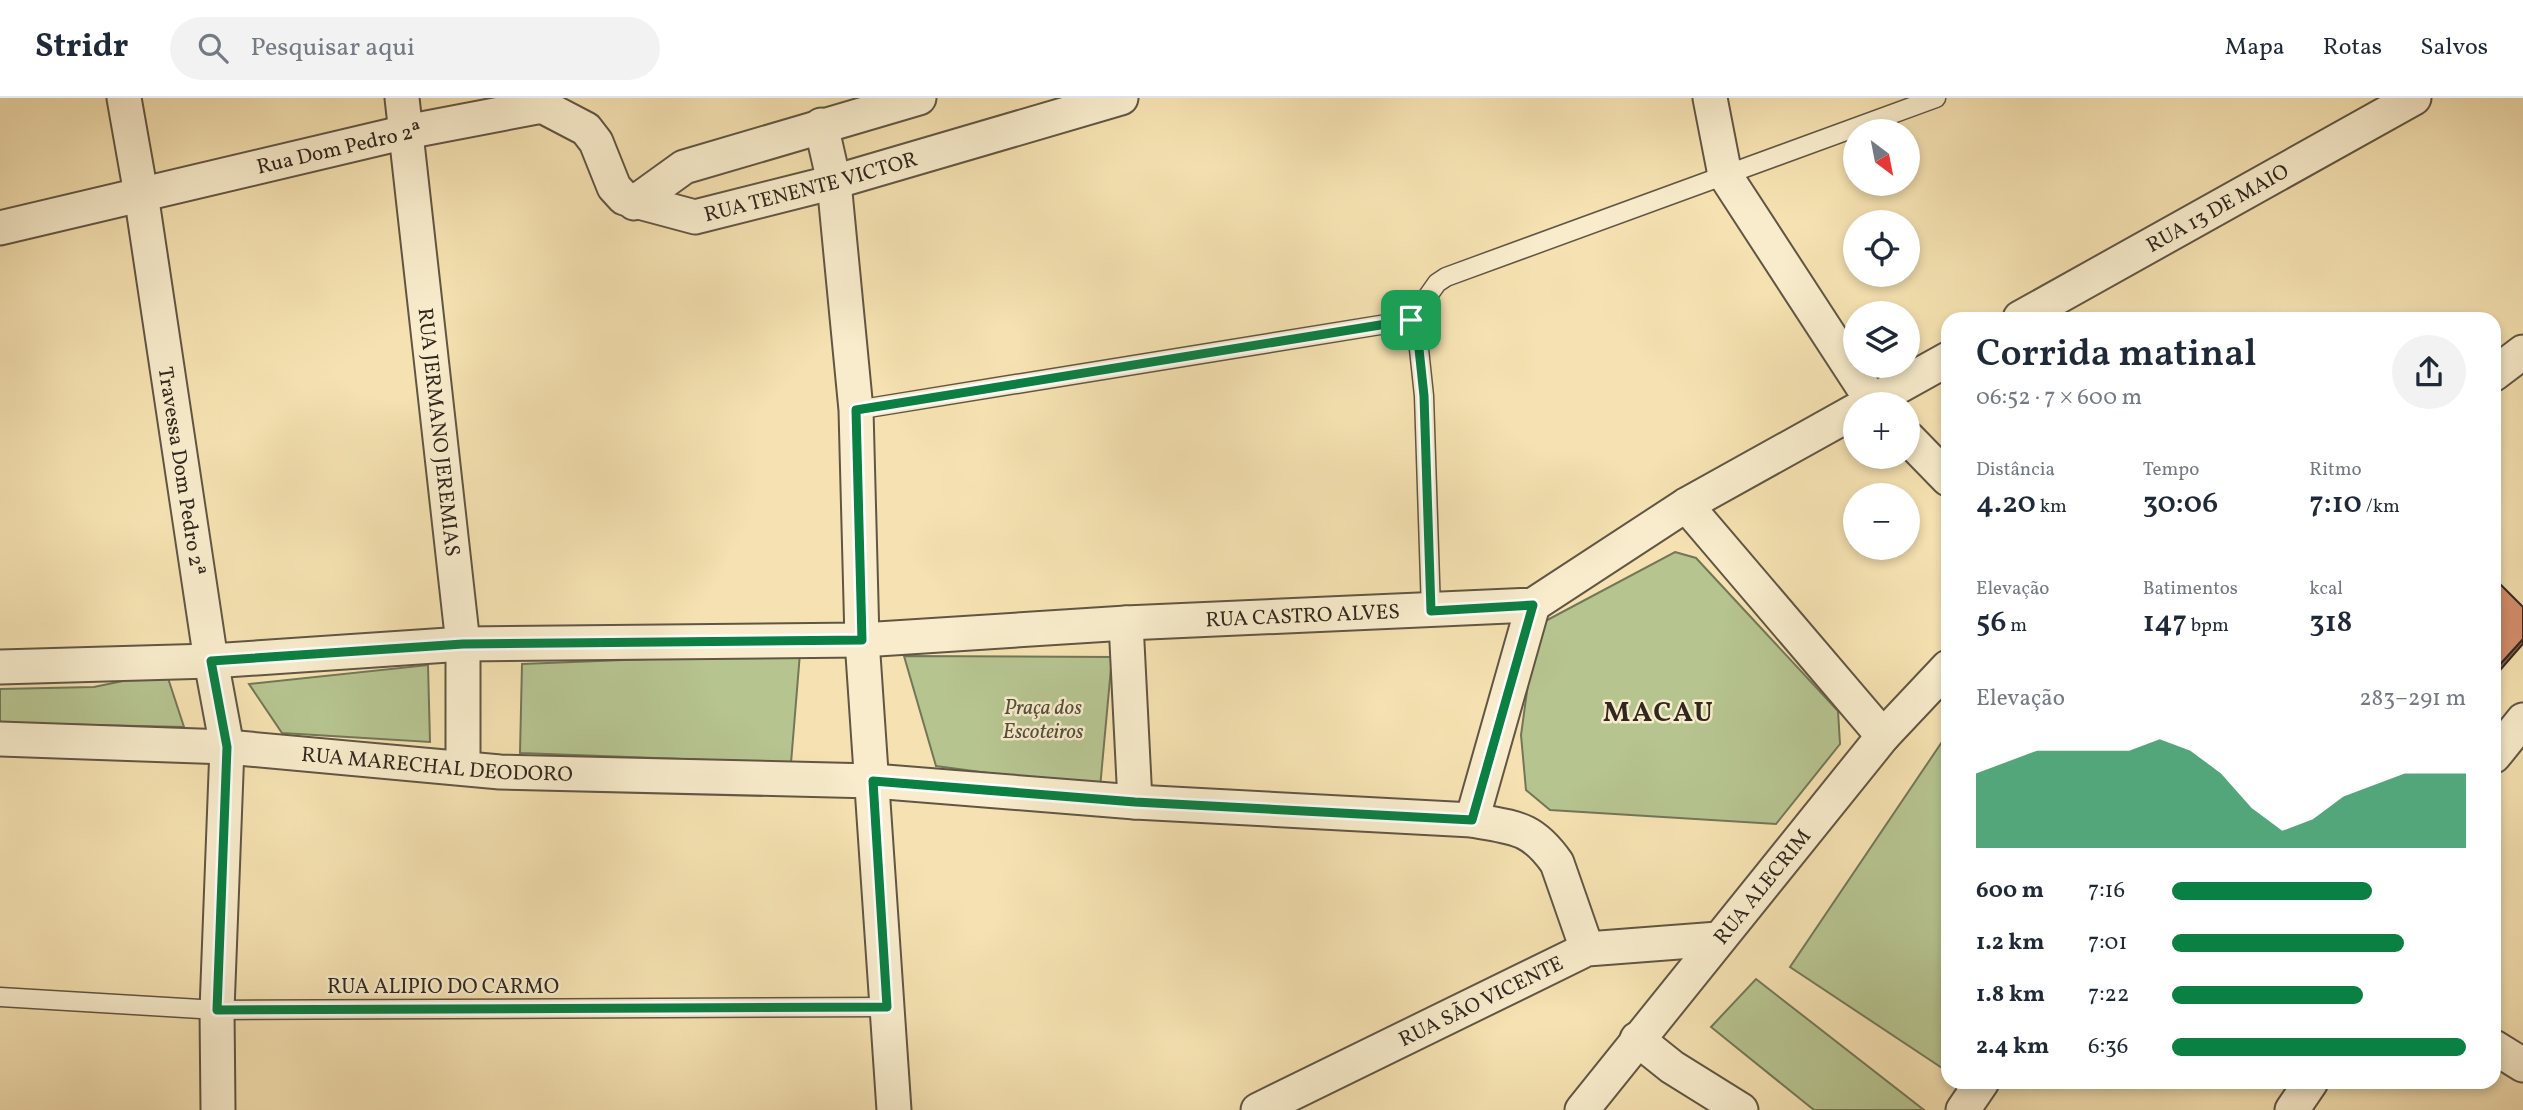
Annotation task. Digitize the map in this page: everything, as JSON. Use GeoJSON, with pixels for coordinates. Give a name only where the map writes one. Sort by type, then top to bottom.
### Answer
{"type":"FeatureCollection","features":[{"type":"Feature","properties":{"kind":"street","name":"Travessa Dom Pedro 2ª"},"geometry":{"type":"LineString","coordinates":[[124,98],[141,194],[211,661],[227,747],[217,1010],[218,1110]]}},
{"type":"Feature","properties":{"kind":"street","name":"RUA JERMANO JEREMIAS"},"geometry":{"type":"LineString","coordinates":[[402,98],[463,644],[463,768]]}},
{"type":"Feature","properties":{"kind":"street"},"geometry":{"type":"LineString","coordinates":[[634,202],[684,167],[919,98]]}},
{"type":"Feature","properties":{"kind":"street","name":"RUA TENENTE VICTOR"},"geometry":{"type":"LineString","coordinates":[[634,202],[695,217],[834,182],[1121,98]]}},
{"type":"Feature","properties":{"kind":"street"},"geometry":{"type":"LineString","coordinates":[[1710,98],[1725,175],[1859,392]]}},
{"type":"Feature","properties":{"kind":"street","name":"RUA 13 DE MAIO"},"geometry":{"type":"LineString","coordinates":[[2031,312],[2414,98]]}},
{"type":"Feature","properties":{"kind":"street","name":"Rua Dom Pedro 2ª"},"geometry":{"type":"LineString","coordinates":[[0,228],[407,132],[542,106],[586,129],[596,142],[614,187],[625,198],[634,202]]}},
{"type":"Feature","properties":{"kind":"street"},"geometry":{"type":"LineString","coordinates":[[821,125],[834,182],[856,410],[862,640],[894,1110]]}},
{"type":"Feature","properties":{"kind":"street"},"geometry":{"type":"LineString","coordinates":[[2501,369],[2523,352]]}},
{"type":"Feature","properties":{"kind":"street"},"geometry":{"type":"LineString","coordinates":[[1890,392],[1941,363]]}},
{"type":"Feature","properties":{"kind":"street","name":"RUA CASTRO ALVES"},"geometry":{"type":"LineString","coordinates":[[862,640],[1126,623],[1533,605],[1686,505],[1843,418]]}},
{"type":"Feature","properties":{"kind":"street"},"geometry":{"type":"LineString","coordinates":[[1920,450],[1941,472]]}},
{"type":"Feature","properties":{"kind":"street"},"geometry":{"type":"LineString","coordinates":[[1686,505],[1883,736]]}},
{"type":"Feature","properties":{"kind":"street"},"geometry":{"type":"LineString","coordinates":[[1472,820],[1533,605]]}},
{"type":"Feature","properties":{"kind":"street"},"geometry":{"type":"LineString","coordinates":[[1126,623],[1135,802]]}},
{"type":"Feature","properties":{"kind":"street"},"geometry":{"type":"LineString","coordinates":[[0,667],[211,661],[463,644],[862,640]]}},
{"type":"Feature","properties":{"kind":"street","name":"RUA ALECRIM"},"geometry":{"type":"LineString","coordinates":[[1582,1110],[1637,1038],[1883,736],[1941,674]]}},
{"type":"Feature","properties":{"kind":"street"},"geometry":{"type":"LineString","coordinates":[[2501,747],[2523,720]]}},
{"type":"Feature","properties":{"kind":"street","name":"RUA MARECHAL DEODORO"},"geometry":{"type":"LineString","coordinates":[[0,739],[227,747],[500,772],[873,781],[1135,802],[1472,820],[1521,829],[1532,835],[1549,852],[1557,863],[1587,949]]}},
{"type":"Feature","properties":{"kind":"street","name":"RUA SÃO VICENTE"},"geometry":{"type":"LineString","coordinates":[[1258,1110],[1587,949],[1718,939]]}},
{"type":"Feature","properties":{"kind":"street"},"geometry":{"type":"LineString","coordinates":[[1637,1038],[1672,1067],[1741,1110]]}},
{"type":"Feature","properties":{"kind":"street"},"geometry":{"type":"LineString","coordinates":[[2501,1051],[2523,1065]]}},
{"type":"Feature","properties":{"kind":"street"},"geometry":{"type":"LineString","coordinates":[[1963,1110],[1977,1089]]}},
{"type":"Feature","properties":{"kind":"street"},"geometry":{"type":"LineString","coordinates":[[2292,1110],[2306,1089]]}},
{"type":"Feature","properties":{"kind":"lane"},"geometry":{"type":"LineString","coordinates":[[856,410],[1411,320],[1437,283],[1446,277],[1936,98]]}},
{"type":"Feature","properties":{"kind":"lane"},"geometry":{"type":"LineString","coordinates":[[1411,320],[1419,349],[1424,396],[1431,611]]}},
{"type":"Feature","properties":{"kind":"lane","name":"RUA ALIPIO DO CARMO"},"geometry":{"type":"LineString","coordinates":[[0,997],[217,1010],[887,1007]]}},
{"type":"Feature","properties":{"kind":"green space"},"geometry":{"type":"Polygon","coordinates":[[[1675,552],[1696,558],[1838,711],[1840,744],[1776,824],[1550,810],[1526,790],[1521,735],[1536,626],[1675,552]]]}},
{"type":"Feature","properties":{"kind":"green space"},"geometry":{"type":"Polygon","coordinates":[[[800,653],[791,763],[520,753],[522,664],[800,653]]]}},
{"type":"Feature","properties":{"kind":"green space","name":"Praça dos Escoteiros"},"geometry":{"type":"Polygon","coordinates":[[[904,656],[1112,657],[1100,788],[936,766],[904,656]]]}},
{"type":"Feature","properties":{"kind":"green space"},"geometry":{"type":"Polygon","coordinates":[[[428,665],[430,742],[282,733],[249,684],[428,665]]]}},
{"type":"Feature","properties":{"kind":"green space"},"geometry":{"type":"Polygon","coordinates":[[[166,672],[184,727],[0,723],[0,689],[94,687],[166,672]]]}},
{"type":"Feature","properties":{"kind":"green space"},"geometry":{"type":"Polygon","coordinates":[[[1941,743],[1941,1067],[1790,967],[1941,743]]]}},
{"type":"Feature","properties":{"kind":"green space"},"geometry":{"type":"Polygon","coordinates":[[[1756,979],[1924,1110],[1814,1110],[1711,1027],[1756,979]]]}},
{"type":"Feature","properties":{"kind":"building"},"geometry":{"type":"Polygon","coordinates":[[[2501,585],[2523,607],[2523,639],[2501,663],[2501,585]]]}},
{"type":"Feature","properties":{"kind":"district","name":"MACAU"},"geometry":{"type":"Point","coordinates":[1659,711]}},
{"type":"Feature","properties":{"kind":"route"},"geometry":{"type":"LineString","coordinates":[[1411,320],[1419,349],[1424,396],[1431,611],[1533,605],[1472,820],[1135,802],[873,781],[887,1007],[217,1010],[227,747],[211,661],[463,644],[862,640],[856,410],[1411,320]]}}]}
